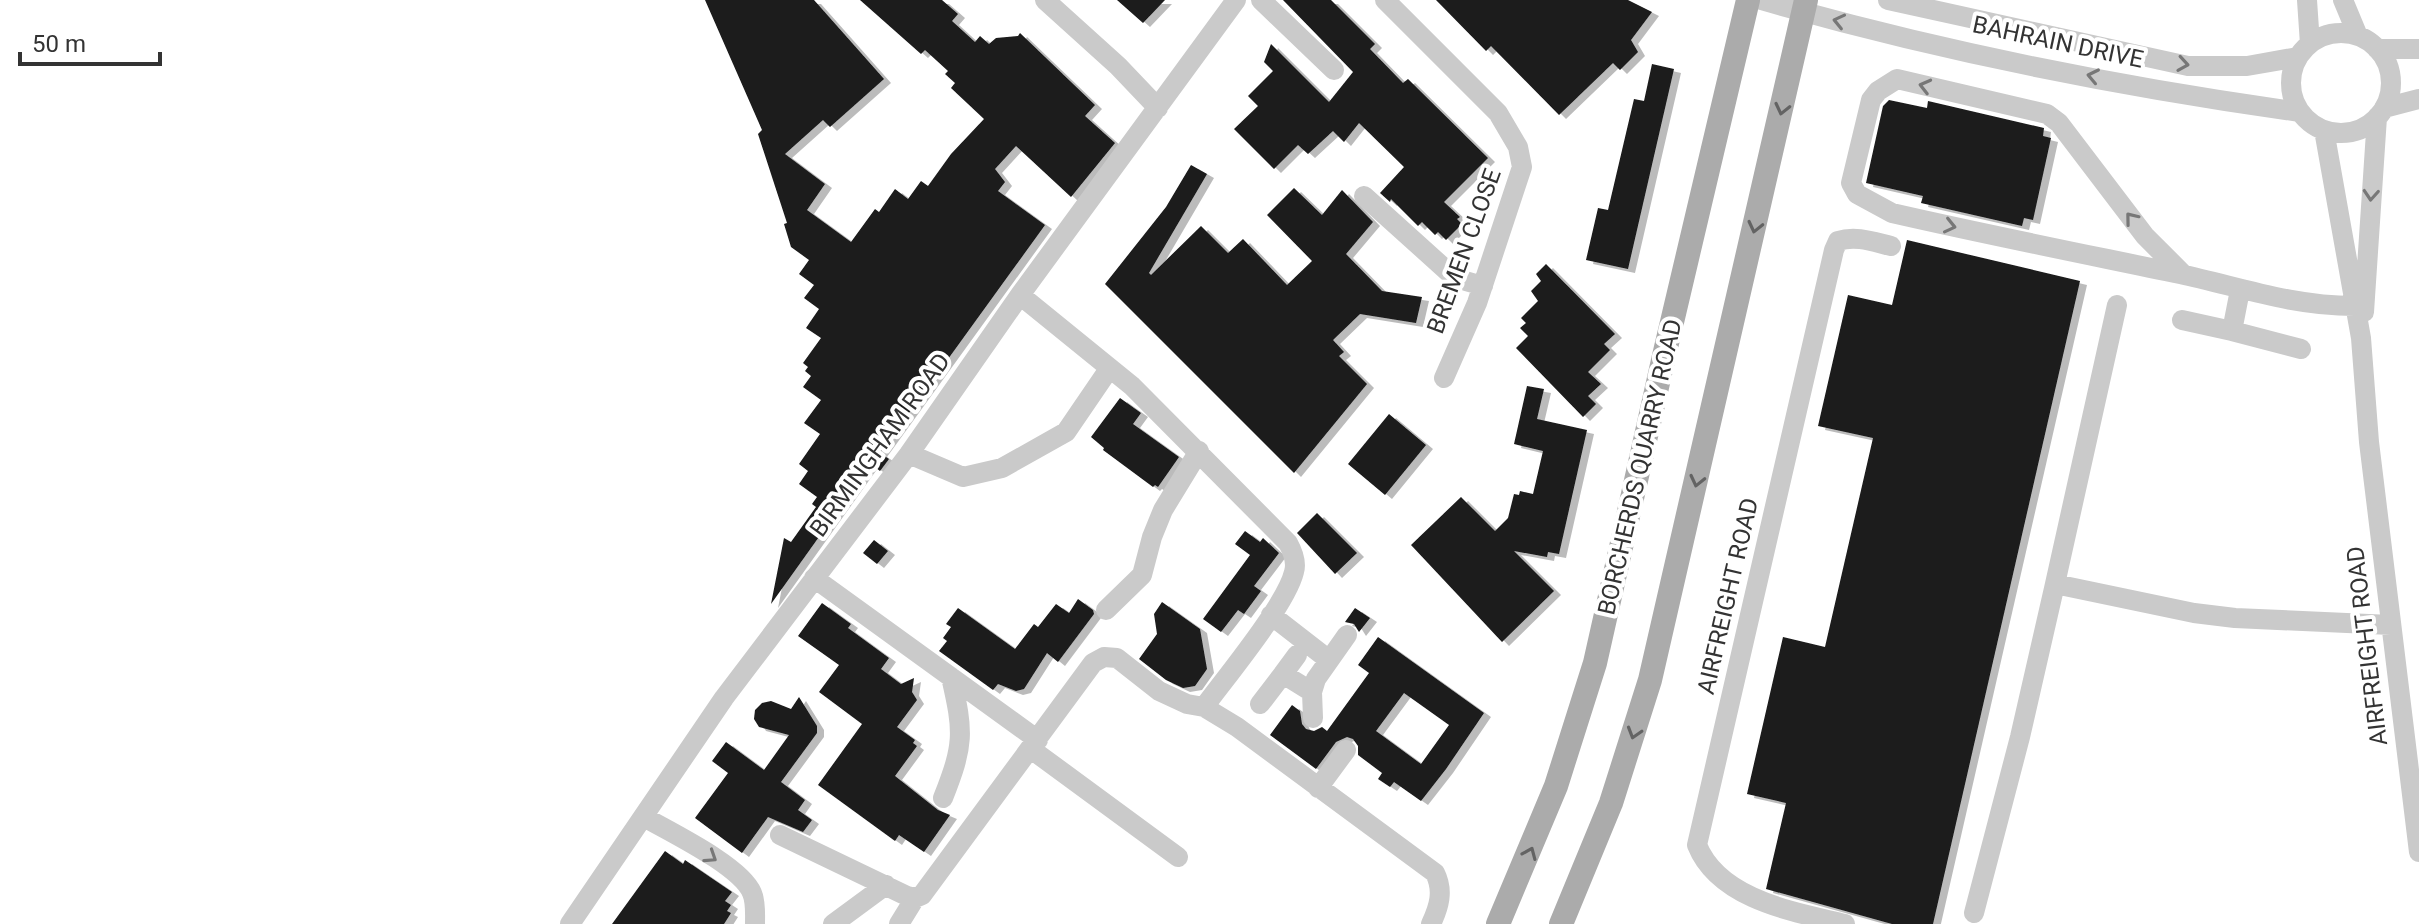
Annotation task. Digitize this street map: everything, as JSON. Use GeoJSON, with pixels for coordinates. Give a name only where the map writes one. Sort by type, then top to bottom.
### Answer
{"type":"FeatureCollection","features":[{"type":"Feature","properties":{"kind":"main road","name":"BORCHERDS QUARRY ROAD"},"geometry":{"type":"LineString","coordinates":[[1498,924],[1556,786],[1595,663],[1748,0]]}},
{"type":"Feature","properties":{"kind":"main road"},"geometry":{"type":"LineString","coordinates":[[1561,924],[1611,803],[1650,680],[1804,6]]}},
{"type":"Feature","properties":{"kind":"lane"},"geometry":{"type":"LineString","coordinates":[[1045,0],[1158,108]]}},
{"type":"Feature","properties":{"kind":"lane","name":"BIRMINGHAM ROAD"},"geometry":{"type":"LineString","coordinates":[[570,924],[724,698],[909,454],[1020,295],[1236,0]]}},
{"type":"Feature","properties":{"kind":"lane"},"geometry":{"type":"LineString","coordinates":[[1261,0],[1334,70]]}},
{"type":"Feature","properties":{"kind":"lane","name":"BREMEN CLOSE"},"geometry":{"type":"LineString","coordinates":[[1385,0],[1498,113],[1518,147],[1522,167],[1483,286],[1444,378]]}},
{"type":"Feature","properties":{"kind":"lane","name":"BAHRAIN DRIVE"},"geometry":{"type":"LineString","coordinates":[[1761,0],[1804,6],[1984,54],[2139,86],[2300,112]]}},
{"type":"Feature","properties":{"kind":"lane","name":"BAHRAIN DRIVE"},"geometry":{"type":"LineString","coordinates":[[1888,0],[2188,66],[2247,66],[2304,50]]}},
{"type":"Feature","properties":{"kind":"lane"},"geometry":{"type":"LineString","coordinates":[[2307,0],[2304,50],[2293,70],[2291,84],[2293,99],[2311,123],[2324,130],[2353,131],[2366,126],[2381,112],[2419,99]]}},
{"type":"Feature","properties":{"kind":"lane"},"geometry":{"type":"LineString","coordinates":[[2343,0],[2358,36]]}},
{"type":"Feature","properties":{"kind":"lane"},"geometry":{"type":"LineString","coordinates":[[2304,50],[2333,33],[2358,36],[2377,49],[2384,59],[2391,83],[2381,112]]}},
{"type":"Feature","properties":{"kind":"lane"},"geometry":{"type":"LineString","coordinates":[[2377,49],[2419,49]]}},
{"type":"Feature","properties":{"kind":"lane"},"geometry":{"type":"LineString","coordinates":[[2184,275],[2145,236],[2055,118],[1897,79],[1878,91],[1871,100],[1851,183],[1857,194],[1892,213],[2184,275],[2240,290],[2311,304],[2354,306]]}},
{"type":"Feature","properties":{"kind":"lane","name":"AIRFREIGHT ROAD"},"geometry":{"type":"LineString","coordinates":[[2361,338],[2381,112]]}},
{"type":"Feature","properties":{"kind":"lane","name":"AIRFREIGHT ROAD"},"geometry":{"type":"LineString","coordinates":[[2324,130],[2361,338],[2369,442],[2419,852]]}},
{"type":"Feature","properties":{"kind":"lane"},"geometry":{"type":"LineString","coordinates":[[1364,196],[1455,278],[1483,286]]}},
{"type":"Feature","properties":{"kind":"lane","name":"AIRFREIGHT ROAD"},"geometry":{"type":"LineString","coordinates":[[1845,924],[1774,907],[1754,899],[1712,868],[1702,858],[1697,845],[1834,250],[1838,241],[1845,238],[1891,246]]}},
{"type":"Feature","properties":{"kind":"lane"},"geometry":{"type":"LineString","coordinates":[[2232,331],[2240,290]]}},
{"type":"Feature","properties":{"kind":"lane"},"geometry":{"type":"LineString","coordinates":[[1020,295],[1132,386],[1292,549],[1295,571],[1271,615],[1204,707]]}},
{"type":"Feature","properties":{"kind":"lane"},"geometry":{"type":"LineString","coordinates":[[1974,913],[2020,737],[2117,305]]}},
{"type":"Feature","properties":{"kind":"lane"},"geometry":{"type":"LineString","coordinates":[[2182,320],[2301,349]]}},
{"type":"Feature","properties":{"kind":"lane"},"geometry":{"type":"LineString","coordinates":[[909,454],[963,477],[1002,468],[1066,432],[1109,369]]}},
{"type":"Feature","properties":{"kind":"lane"},"geometry":{"type":"LineString","coordinates":[[1106,610],[1142,575],[1163,510],[1199,451]]}},
{"type":"Feature","properties":{"kind":"lane"},"geometry":{"type":"LineString","coordinates":[[814,578],[951,677],[1178,857]]}},
{"type":"Feature","properties":{"kind":"lane"},"geometry":{"type":"LineString","coordinates":[[2055,584],[2194,613],[2235,618],[2391,625]]}},
{"type":"Feature","properties":{"kind":"lane"},"geometry":{"type":"LineString","coordinates":[[1271,615],[1329,660]]}},
{"type":"Feature","properties":{"kind":"lane"},"geometry":{"type":"LineString","coordinates":[[1313,718],[1312,692],[1347,635]]}},
{"type":"Feature","properties":{"kind":"lane"},"geometry":{"type":"LineString","coordinates":[[1260,704],[1297,655]]}},
{"type":"Feature","properties":{"kind":"lane"},"geometry":{"type":"LineString","coordinates":[[899,924],[915,898],[930,888],[1093,663],[1104,657],[1117,658],[1159,691],[1187,704],[1204,707],[1237,727],[1435,873],[1441,896],[1431,924]]}},
{"type":"Feature","properties":{"kind":"lane"},"geometry":{"type":"LineString","coordinates":[[1283,674],[1312,692]]}},
{"type":"Feature","properties":{"kind":"lane"},"geometry":{"type":"LineString","coordinates":[[943,798],[957,762],[961,733],[961,719],[951,677]]}},
{"type":"Feature","properties":{"kind":"lane"},"geometry":{"type":"LineString","coordinates":[[1318,788],[1346,750]]}},
{"type":"Feature","properties":{"kind":"lane"},"geometry":{"type":"LineString","coordinates":[[644,817],[739,876],[752,891],[755,924]]}},
{"type":"Feature","properties":{"kind":"lane"},"geometry":{"type":"LineString","coordinates":[[780,835],[915,898]]}},
{"type":"Feature","properties":{"kind":"lane"},"geometry":{"type":"LineString","coordinates":[[833,924],[886,885]]}},
{"type":"Feature","properties":{"kind":"building"},"geometry":{"type":"Polygon","coordinates":[[[705,0],[814,0],[884,79],[830,127],[823,120],[785,154],[825,184],[807,210],[851,242],[875,209],[879,212],[895,189],[908,199],[921,181],[928,186],[951,154],[984,119],[951,88],[955,83],[945,74],[948,71],[925,50],[921,54],[860,0],[942,0],[958,14],[952,21],[975,42],[980,36],[989,44],[996,38],[1018,36],[1020,33],[1095,105],[1085,116],[1115,143],[1071,197],[1016,146],[995,169],[1005,182],[998,191],[1045,225],[880,453],[889,459],[880,471],[871,464],[771,604],[784,538],[791,542],[816,507],[812,504],[817,497],[799,484],[808,471],[799,464],[820,434],[804,423],[821,400],[803,387],[811,376],[805,371],[808,367],[803,363],[821,338],[806,328],[819,309],[804,298],[814,285],[799,274],[809,260],[791,247],[784,224],[787,223],[758,134],[762,130],[705,0]]]}},
{"type":"Feature","properties":{"kind":"building"},"geometry":{"type":"Polygon","coordinates":[[[1117,0],[1165,0],[1143,23],[1117,0]]]}},
{"type":"Feature","properties":{"kind":"building"},"geometry":{"type":"Polygon","coordinates":[[[1283,0],[1331,0],[1375,44],[1370,49],[1403,83],[1408,79],[1488,158],[1444,202],[1460,217],[1457,219],[1462,224],[1446,240],[1438,232],[1435,235],[1422,222],[1418,226],[1391,199],[1390,202],[1380,193],[1404,167],[1359,123],[1344,142],[1333,131],[1308,154],[1298,145],[1274,169],[1234,129],[1258,106],[1248,96],[1273,71],[1264,62],[1271,44],[1329,102],[1353,72],[1283,0]]]}},
{"type":"Feature","properties":{"kind":"building"},"geometry":{"type":"Polygon","coordinates":[[[1436,0],[1628,0],[1652,12],[1631,40],[1638,52],[1620,70],[1613,63],[1559,115],[1491,46],[1486,51],[1436,0]]]}},
{"type":"Feature","properties":{"kind":"building"},"geometry":{"type":"Polygon","coordinates":[[[1652,64],[1674,69],[1628,269],[1586,260],[1598,208],[1608,210],[1634,99],[1644,101],[1652,64]]]}},
{"type":"Feature","properties":{"kind":"building"},"geometry":{"type":"Polygon","coordinates":[[[1889,100],[1927,108],[1928,101],[2044,128],[2043,136],[2051,138],[2033,220],[2024,218],[2022,226],[1921,203],[1923,196],[1866,183],[1883,106],[1889,100]]]}},
{"type":"Feature","properties":{"kind":"building"},"geometry":{"type":"Polygon","coordinates":[[[1191,165],[1207,174],[1149,273],[1151,275],[1201,226],[1228,253],[1243,239],[1287,285],[1312,261],[1267,215],[1294,188],[1322,215],[1342,190],[1373,222],[1346,254],[1382,291],[1422,297],[1416,323],[1360,314],[1333,340],[1344,352],[1339,356],[1367,384],[1294,473],[1105,284],[1166,207],[1191,165]]]}},
{"type":"Feature","properties":{"kind":"building"},"geometry":{"type":"Polygon","coordinates":[[[1907,240],[2080,281],[1933,924],[1892,924],[1766,889],[1786,803],[1747,794],[1783,637],[1825,647],[1873,438],[1818,426],[1848,295],[1892,305],[1907,240]]]}},
{"type":"Feature","properties":{"kind":"building"},"geometry":{"type":"Polygon","coordinates":[[[1546,264],[1615,334],[1604,344],[1610,350],[1588,372],[1601,384],[1588,396],[1596,404],[1583,417],[1516,348],[1528,336],[1520,328],[1526,323],[1521,318],[1538,301],[1531,291],[1541,281],[1536,274],[1546,264]]]}},
{"type":"Feature","properties":{"kind":"building"},"geometry":{"type":"Polygon","coordinates":[[[1527,386],[1544,389],[1537,419],[1587,430],[1559,554],[1548,552],[1547,557],[1514,551],[1554,591],[1502,642],[1411,545],[1461,497],[1495,531],[1508,518],[1514,494],[1519,495],[1520,491],[1533,494],[1543,451],[1514,444],[1527,386]]]}},
{"type":"Feature","properties":{"kind":"building"},"geometry":{"type":"Polygon","coordinates":[[[1120,398],[1141,413],[1133,424],[1179,457],[1158,487],[1153,487],[1103,450],[1091,437],[1120,398]]]}},
{"type":"Feature","properties":{"kind":"building"},"geometry":{"type":"Polygon","coordinates":[[[1389,414],[1426,445],[1385,495],[1348,464],[1389,414]]]}},
{"type":"Feature","properties":{"kind":"building"},"geometry":{"type":"Polygon","coordinates":[[[1317,513],[1357,553],[1335,574],[1297,533],[1317,513]]]}},
{"type":"Feature","properties":{"kind":"building"},"geometry":{"type":"Polygon","coordinates":[[[1245,531],[1260,542],[1263,538],[1279,553],[1254,586],[1261,591],[1244,614],[1238,610],[1221,632],[1203,619],[1250,555],[1235,544],[1245,531]]]}},
{"type":"Feature","properties":{"kind":"building"},"geometry":{"type":"Polygon","coordinates":[[[874,540],[888,551],[877,564],[863,553],[874,540]]]}},
{"type":"Feature","properties":{"kind":"building"},"geometry":{"type":"Polygon","coordinates":[[[1078,599],[1094,614],[1058,662],[1047,653],[1024,689],[1016,691],[998,684],[993,690],[939,651],[947,641],[943,638],[951,627],[946,624],[958,608],[1015,649],[1034,624],[1038,627],[1056,604],[1069,613],[1078,599]]]}},
{"type":"Feature","properties":{"kind":"building"},"geometry":{"type":"Polygon","coordinates":[[[1162,602],[1200,629],[1207,669],[1195,686],[1183,688],[1166,680],[1139,659],[1157,634],[1154,614],[1162,602]]]}},
{"type":"Feature","properties":{"kind":"building"},"geometry":{"type":"Polygon","coordinates":[[[822,603],[851,624],[848,628],[889,658],[881,669],[901,684],[914,678],[912,692],[917,700],[897,727],[915,740],[913,743],[917,746],[895,776],[938,810],[950,815],[924,852],[899,835],[895,841],[818,785],[862,724],[819,692],[839,665],[798,636],[822,603]]]}},
{"type":"Feature","properties":{"kind":"building"},"geometry":{"type":"Polygon","coordinates":[[[1355,608],[1370,618],[1359,632],[1354,624],[1345,622],[1355,608]]]}},
{"type":"Feature","properties":{"kind":"building"},"geometry":{"type":"Polygon","coordinates":[[[1378,637],[1484,713],[1421,801],[1394,782],[1390,787],[1378,779],[1382,773],[1358,755],[1358,746],[1353,739],[1347,737],[1336,742],[1316,769],[1270,735],[1292,705],[1300,711],[1306,729],[1314,731],[1322,727],[1327,731],[1369,673],[1358,665],[1378,637]],[[1404,693],[1376,731],[1421,764],[1449,725],[1404,693]]]}},
{"type":"Feature","properties":{"kind":"building"},"geometry":{"type":"Polygon","coordinates":[[[799,697],[817,726],[817,733],[781,782],[805,800],[798,810],[812,820],[803,832],[768,817],[742,853],[695,818],[728,773],[712,761],[726,742],[764,770],[789,735],[759,727],[754,719],[755,710],[762,703],[771,701],[791,709],[799,697]]]}},
{"type":"Feature","properties":{"kind":"building"},"geometry":{"type":"Polygon","coordinates":[[[665,851],[683,864],[685,860],[732,892],[725,901],[731,905],[727,911],[731,913],[724,924],[612,924],[665,851]]]}}]}
